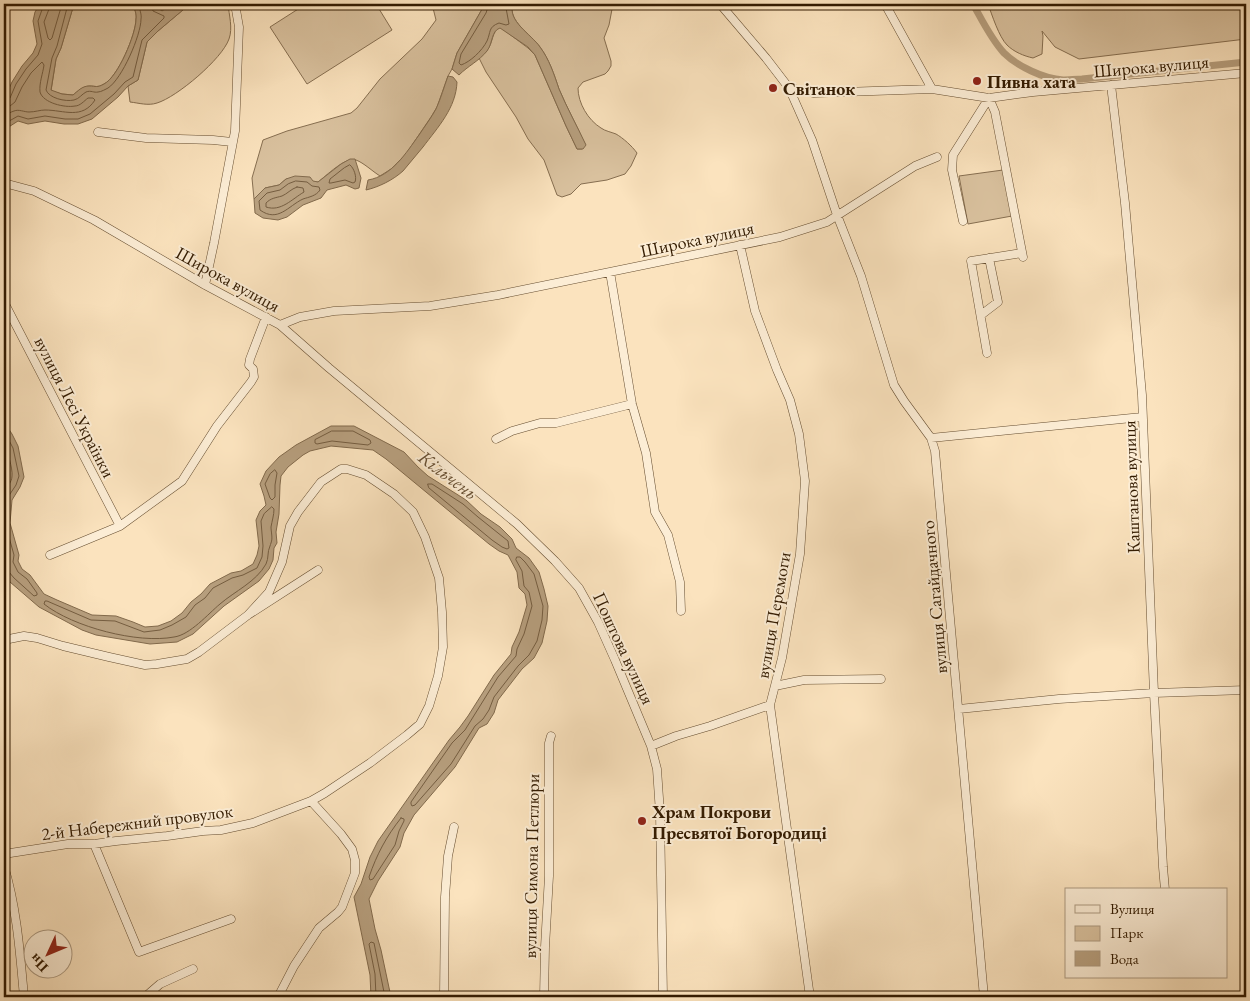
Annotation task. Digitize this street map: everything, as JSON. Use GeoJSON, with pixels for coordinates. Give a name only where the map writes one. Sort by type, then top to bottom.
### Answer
{"type":"FeatureCollection","features":[{"type":"Feature","properties":{"kind":"street"},"geometry":{"type":"LineString","coordinates":[[205,285],[235,131],[240,27],[235,4]]}},
{"type":"Feature","properties":{"kind":"street"},"geometry":{"type":"LineString","coordinates":[[720,4],[789,88],[812,140],[837,215]]}},
{"type":"Feature","properties":{"kind":"street"},"geometry":{"type":"LineString","coordinates":[[885,4],[932,89]]}},
{"type":"Feature","properties":{"kind":"street","name":"Широка вулиця"},"geometry":{"type":"LineString","coordinates":[[789,88],[814,93],[932,89],[989,98],[1033,92],[1246,72]]}},
{"type":"Feature","properties":{"kind":"street","name":"Каштанова вулиця"},"geometry":{"type":"LineString","coordinates":[[1111,85],[1126,213],[1142,395],[1154,693],[1165,888]]}},
{"type":"Feature","properties":{"kind":"street"},"geometry":{"type":"LineString","coordinates":[[963,221],[952,170],[953,155],[989,98]]}},
{"type":"Feature","properties":{"kind":"street"},"geometry":{"type":"LineString","coordinates":[[987,353],[971,261],[1022,255],[995,112],[989,98]]}},
{"type":"Feature","properties":{"kind":"street"},"geometry":{"type":"LineString","coordinates":[[98,132],[146,138],[232,142]]}},
{"type":"Feature","properties":{"kind":"street","name":"Широка вулиця"},"geometry":{"type":"LineString","coordinates":[[4,183],[34,191],[94,220],[205,285],[280,325],[300,317],[334,311],[430,306],[498,296],[780,237],[827,222],[915,166],[937,157]]}},
{"type":"Feature","properties":{"kind":"street","name":"вулиця Сагайдачного"},"geometry":{"type":"LineString","coordinates":[[837,215],[861,276],[894,385],[932,438],[935,451],[984,997]]}},
{"type":"Feature","properties":{"kind":"street","name":"вулиця Перемоги"},"geometry":{"type":"LineString","coordinates":[[740,245],[755,311],[790,400],[798,434],[805,481],[800,554],[782,658],[770,705],[810,997]]}},
{"type":"Feature","properties":{"kind":"street"},"geometry":{"type":"LineString","coordinates":[[980,315],[998,302],[989,258]]}},
{"type":"Feature","properties":{"kind":"street"},"geometry":{"type":"LineString","coordinates":[[610,272],[632,404],[646,453],[655,512],[668,535],[680,582],[681,610]]}},
{"type":"Feature","properties":{"kind":"street","name":"вулиця Лесі Українки"},"geometry":{"type":"LineString","coordinates":[[4,302],[120,526]]}},
{"type":"Feature","properties":{"kind":"street"},"geometry":{"type":"LineString","coordinates":[[50,556],[120,526],[182,481],[217,426],[247,389],[254,376],[253,369],[249,364],[250,359],[266,316]]}},
{"type":"Feature","properties":{"kind":"street","name":"Поштова вулиця"},"geometry":{"type":"LineString","coordinates":[[280,325],[517,524],[555,561],[579,588],[598,622],[652,746],[657,769],[660,813],[663,997]]}},
{"type":"Feature","properties":{"kind":"street"},"geometry":{"type":"LineString","coordinates":[[496,440],[512,431],[540,424],[556,423],[632,404]]}},
{"type":"Feature","properties":{"kind":"street"},"geometry":{"type":"LineString","coordinates":[[932,438],[1142,417]]}},
{"type":"Feature","properties":{"kind":"street","name":"2-й Набережний провулок"},"geometry":{"type":"LineString","coordinates":[[4,854],[68,844],[94,844],[220,830],[253,823],[325,794],[370,763],[420,724],[429,706],[438,676],[443,647],[439,578],[425,537],[413,512],[394,494],[366,475],[341,469],[321,482],[298,512],[290,526],[282,562],[269,592],[248,615]]}},
{"type":"Feature","properties":{"kind":"street"},"geometry":{"type":"LineString","coordinates":[[4,640],[24,636],[37,638],[108,658],[145,664],[187,659],[200,652],[248,615],[318,570]]}},
{"type":"Feature","properties":{"kind":"street"},"geometry":{"type":"LineString","coordinates":[[775,686],[804,680],[881,679]]}},
{"type":"Feature","properties":{"kind":"street"},"geometry":{"type":"LineString","coordinates":[[959,709],[1059,699],[1246,690]]}},
{"type":"Feature","properties":{"kind":"street"},"geometry":{"type":"LineString","coordinates":[[652,746],[676,736],[770,705]]}},
{"type":"Feature","properties":{"kind":"street","name":"вулиця Симона Петлюри"},"geometry":{"type":"LineString","coordinates":[[544,997],[549,876],[549,743],[551,736]]}},
{"type":"Feature","properties":{"kind":"street"},"geometry":{"type":"LineString","coordinates":[[278,997],[294,966],[319,928],[342,907],[355,873],[355,860],[352,849],[311,801]]}},
{"type":"Feature","properties":{"kind":"street"},"geometry":{"type":"LineString","coordinates":[[444,997],[446,872],[454,827]]}},
{"type":"Feature","properties":{"kind":"street"},"geometry":{"type":"LineString","coordinates":[[94,844],[138,952],[231,919]]}},
{"type":"Feature","properties":{"kind":"street"},"geometry":{"type":"LineString","coordinates":[[4,866],[16,924],[24,997]]}},
{"type":"Feature","properties":{"kind":"street"},"geometry":{"type":"LineString","coordinates":[[145,997],[160,984],[193,970]]}},
{"type":"Feature","properties":{"kind":"green space"},"geometry":{"type":"Polygon","coordinates":[[[74,4],[133,4],[136,17],[133,34],[115,73],[104,84],[85,87],[73,95],[51,91],[56,59],[74,4]]]}},
{"type":"Feature","properties":{"kind":"green space"},"geometry":{"type":"Polygon","coordinates":[[[190,4],[228,4],[231,30],[225,47],[218,57],[198,76],[166,99],[150,104],[130,102],[128,86],[138,80],[147,42],[190,4]]]}},
{"type":"Feature","properties":{"kind":"green space"},"geometry":{"type":"Polygon","coordinates":[[[306,4],[376,4],[392,30],[307,84],[270,27],[306,4]]]}},
{"type":"Feature","properties":{"kind":"green space"},"geometry":{"type":"Polygon","coordinates":[[[432,4],[485,4],[457,53],[437,107],[406,154],[391,169],[380,176],[362,163],[352,160],[331,171],[318,182],[286,179],[279,185],[265,188],[254,199],[252,178],[263,140],[287,131],[351,113],[380,79],[422,39],[436,20],[432,4]]]}},
{"type":"Feature","properties":{"kind":"green space"},"geometry":{"type":"Polygon","coordinates":[[[513,4],[613,4],[609,25],[604,38],[611,66],[605,74],[583,82],[578,88],[578,94],[588,116],[596,125],[622,138],[637,153],[625,174],[607,180],[581,184],[571,194],[562,197],[557,195],[544,160],[528,139],[479,58],[488,49],[495,31],[500,27],[528,48],[535,55],[577,149],[582,149],[585,144],[562,96],[549,62],[540,47],[513,16],[513,4]]]}},
{"type":"Feature","properties":{"kind":"green space"},"geometry":{"type":"Polygon","coordinates":[[[988,4],[1246,4],[1246,39],[1079,59],[1055,47],[1042,31],[1042,54],[1033,58],[1013,50],[1007,45],[988,4]]]}},
{"type":"Feature","properties":{"kind":"green space"},"geometry":{"type":"Polygon","coordinates":[[[1003,170],[1012,216],[968,224],[959,176],[1003,170]]]}},
{"type":"Feature","properties":{"kind":"water"},"geometry":{"type":"Polygon","coordinates":[[[40,4],[74,4],[56,59],[51,90],[73,95],[84,87],[104,84],[115,73],[133,34],[136,13],[133,4],[155,4],[162,11],[172,4],[190,4],[147,42],[138,80],[128,86],[92,119],[78,124],[45,121],[28,124],[18,121],[4,130],[4,97],[37,44],[33,21],[35,12],[40,4]]]}},
{"type":"Feature","properties":{"kind":"water"},"geometry":{"type":"Polygon","coordinates":[[[485,4],[513,4],[513,16],[540,47],[549,62],[562,96],[586,145],[583,149],[577,149],[535,55],[528,47],[500,28],[495,32],[489,48],[481,58],[459,75],[452,69],[457,53],[485,4]]]}},
{"type":"Feature","properties":{"kind":"water"},"geometry":{"type":"Polygon","coordinates":[[[448,76],[453,77],[457,82],[456,91],[450,109],[440,124],[403,171],[386,183],[366,190],[368,180],[377,178],[391,169],[414,142],[436,109],[448,76]]]}},
{"type":"Feature","properties":{"kind":"water"},"geometry":{"type":"Polygon","coordinates":[[[350,159],[355,159],[361,178],[359,188],[355,189],[346,185],[327,190],[321,198],[303,205],[287,217],[278,220],[263,218],[255,213],[254,199],[265,188],[279,185],[286,179],[295,176],[310,177],[313,181],[318,182],[350,159]]]}},
{"type":"Feature","properties":{"kind":"water"},"geometry":{"type":"Polygon","coordinates":[[[4,422],[18,446],[24,477],[12,500],[10,523],[19,555],[18,561],[22,569],[30,575],[44,594],[92,615],[116,616],[145,627],[158,626],[171,621],[182,613],[210,584],[253,564],[259,546],[256,520],[260,511],[266,505],[260,484],[266,471],[279,457],[296,445],[331,426],[354,426],[404,452],[428,476],[466,500],[481,514],[500,527],[512,539],[516,548],[529,558],[539,572],[548,606],[542,643],[534,658],[522,669],[498,700],[494,713],[487,724],[479,728],[455,767],[414,815],[404,833],[400,847],[369,899],[391,997],[371,997],[370,975],[354,897],[378,841],[468,716],[494,675],[511,654],[527,605],[525,594],[519,588],[517,572],[508,555],[489,544],[373,450],[331,446],[310,451],[303,455],[288,467],[281,476],[276,532],[277,543],[269,569],[259,581],[224,606],[193,634],[177,642],[150,644],[96,635],[82,630],[39,607],[10,582],[4,574],[4,422]]]}},
{"type":"Feature","properties":{"kind":"waterway"},"geometry":{"type":"LineString","coordinates":[[973,4],[991,36],[1009,58],[1031,71],[1056,79],[1082,79],[1246,62]]}},
{"type":"Feature","properties":{"kind":"place","name":"Пивна хата"},"geometry":{"type":"Point","coordinates":[977,81]}},
{"type":"Feature","properties":{"kind":"place","name":"Світанок"},"geometry":{"type":"Point","coordinates":[773,88]}},
{"type":"Feature","properties":{"kind":"place","name":"Храм Покрови Пресвятої Богородиці"},"geometry":{"type":"Point","coordinates":[642,821]}},
{"type":"Feature","properties":{"kind":"water label","name":"Кільчень"},"geometry":{"type":"Point","coordinates":[448,475]}}]}
